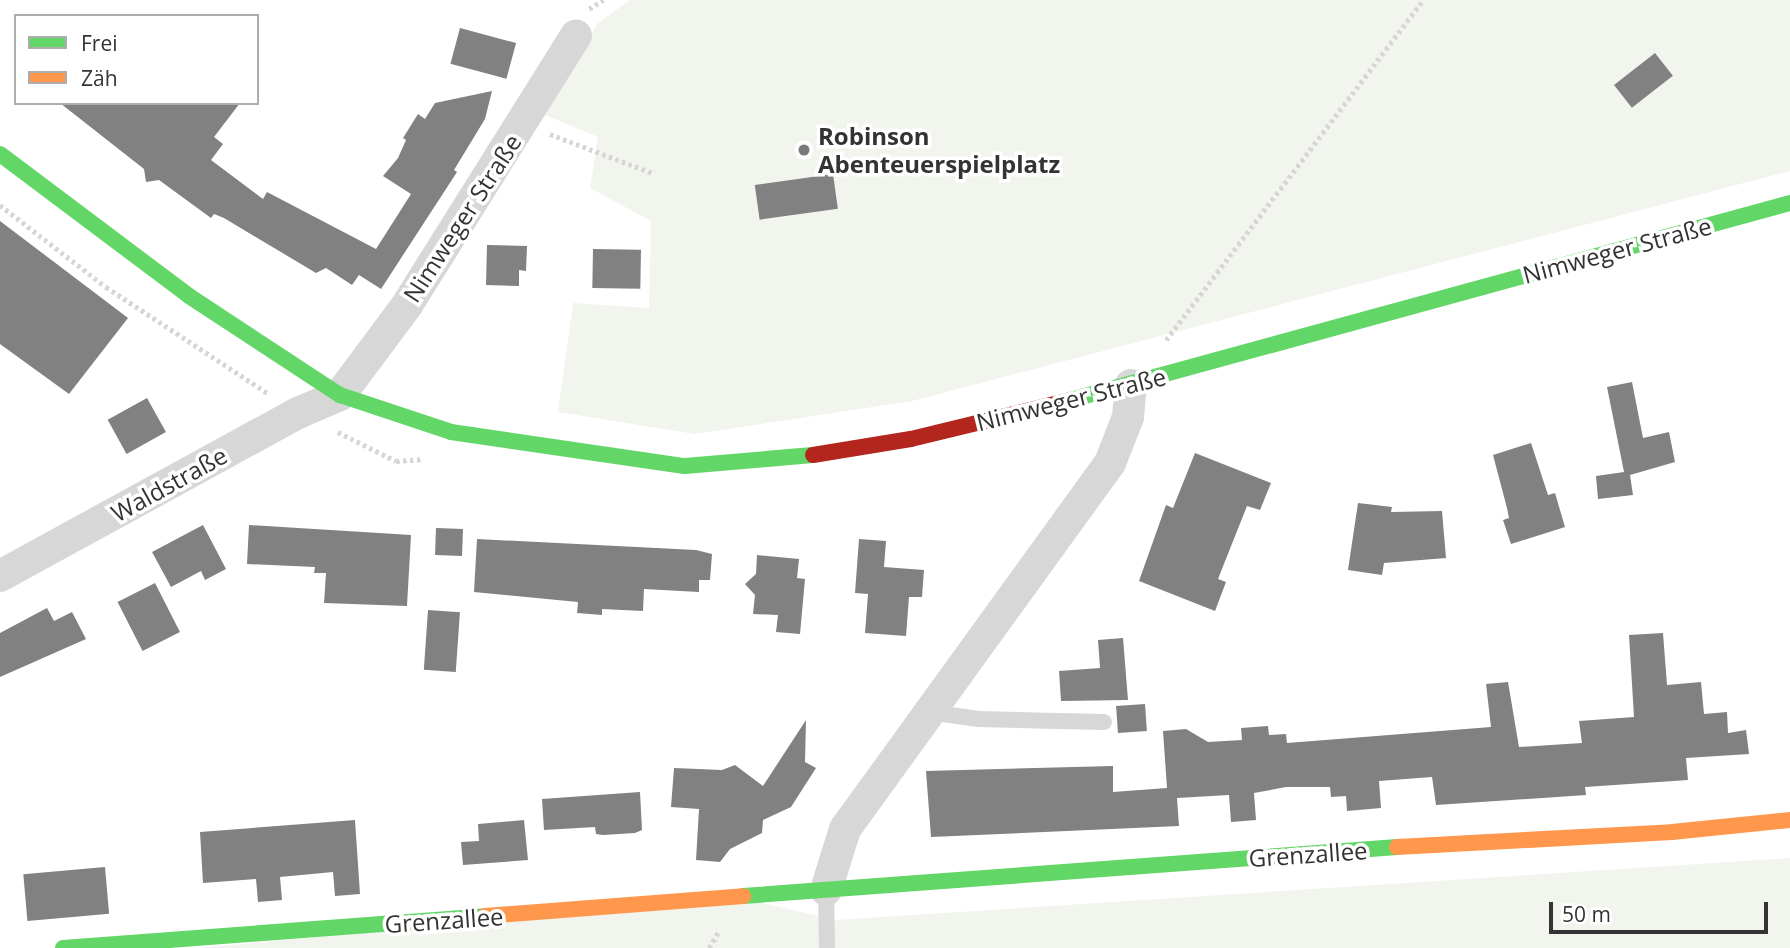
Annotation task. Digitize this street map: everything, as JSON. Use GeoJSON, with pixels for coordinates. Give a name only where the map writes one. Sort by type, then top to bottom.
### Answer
{"type":"FeatureCollection","features":[{"type":"Feature","properties":{"kind":"main road","name":"Nimweger Straße"},"geometry":{"type":"LineString","coordinates":[[0,155],[190,296],[340,395],[451,432],[685,466],[799,457],[911,439],[1131,385],[1790,204]]}},
{"type":"Feature","properties":{"kind":"main road","name":"Grenzallee"},"geometry":{"type":"LineString","coordinates":[[63,948],[1522,837],[1672,832],[1790,820]]}},
{"type":"Feature","properties":{"kind":"street","name":"Nimweger Straße"},"geometry":{"type":"LineString","coordinates":[[340,395],[407,306],[576,36]]}},
{"type":"Feature","properties":{"kind":"street"},"geometry":{"type":"LineString","coordinates":[[826,890],[845,829],[1110,463],[1128,417],[1131,385]]}},
{"type":"Feature","properties":{"kind":"street","name":"Waldstraße"},"geometry":{"type":"LineString","coordinates":[[0,576],[298,413],[340,395]]}},
{"type":"Feature","properties":{"kind":"lane"},"geometry":{"type":"LineString","coordinates":[[929,712],[979,719],[1104,722]]}},
{"type":"Feature","properties":{"kind":"lane"},"geometry":{"type":"LineString","coordinates":[[826,890],[827,948]]}},
{"type":"Feature","properties":{"kind":"path"},"geometry":{"type":"LineString","coordinates":[[1131,385],[1423,0]]}},
{"type":"Feature","properties":{"kind":"path"},"geometry":{"type":"LineString","coordinates":[[523,124],[655,174]]}},
{"type":"Feature","properties":{"kind":"path"},"geometry":{"type":"LineString","coordinates":[[0,205],[106,286],[298,413],[397,461],[433,459]]}},
{"type":"Feature","properties":{"kind":"shaded area"},"geometry":{"type":"Polygon","coordinates":[[[630,0],[1790,0],[1790,171],[912,401],[695,434],[558,412],[573,303],[649,308],[651,221],[590,188],[598,137],[545,115],[597,24],[630,0]]]}},
{"type":"Feature","properties":{"kind":"shaded area"},"geometry":{"type":"Polygon","coordinates":[[[1790,858],[1790,948],[198,948],[740,898],[836,920],[1790,858]]]}},
{"type":"Feature","properties":{"kind":"building"},"geometry":{"type":"Polygon","coordinates":[[[460,28],[516,43],[506,79],[450,64],[460,28]]]}},
{"type":"Feature","properties":{"kind":"building"},"geometry":{"type":"Polygon","coordinates":[[[1655,53],[1673,76],[1632,108],[1614,85],[1655,53]]]}},
{"type":"Feature","properties":{"kind":"building"},"geometry":{"type":"Polygon","coordinates":[[[492,91],[485,119],[454,170],[457,172],[381,289],[359,275],[352,285],[326,268],[316,273],[224,218],[214,214],[211,218],[159,180],[146,182],[144,169],[63,105],[238,105],[214,137],[223,144],[211,160],[263,199],[267,192],[376,249],[411,194],[383,176],[398,158],[406,140],[403,138],[418,114],[425,119],[435,103],[492,91]]]}},
{"type":"Feature","properties":{"kind":"building"},"geometry":{"type":"Polygon","coordinates":[[[833,174],[838,209],[760,220],[755,185],[833,174]]]}},
{"type":"Feature","properties":{"kind":"building"},"geometry":{"type":"Polygon","coordinates":[[[0,221],[128,318],[69,394],[0,344],[0,221]]]}},
{"type":"Feature","properties":{"kind":"building"},"geometry":{"type":"Polygon","coordinates":[[[487,245],[527,246],[526,271],[519,270],[519,286],[486,285],[487,245]]]}},
{"type":"Feature","properties":{"kind":"building"},"geometry":{"type":"Polygon","coordinates":[[[593,249],[641,250],[640,289],[592,288],[593,249]]]}},
{"type":"Feature","properties":{"kind":"building"},"geometry":{"type":"Polygon","coordinates":[[[1632,382],[1643,438],[1669,432],[1675,462],[1630,475],[1633,495],[1598,499],[1596,476],[1624,472],[1607,387],[1632,382]]]}},
{"type":"Feature","properties":{"kind":"building"},"geometry":{"type":"Polygon","coordinates":[[[147,398],[166,432],[127,454],[108,420],[147,398]]]}},
{"type":"Feature","properties":{"kind":"building"},"geometry":{"type":"Polygon","coordinates":[[[1531,443],[1548,495],[1555,493],[1565,527],[1511,544],[1503,520],[1509,518],[1507,508],[1493,455],[1531,443]]]}},
{"type":"Feature","properties":{"kind":"building"},"geometry":{"type":"Polygon","coordinates":[[[1195,453],[1271,483],[1260,510],[1247,506],[1218,579],[1226,582],[1215,611],[1139,581],[1166,505],[1173,508],[1195,453]]]}},
{"type":"Feature","properties":{"kind":"building"},"geometry":{"type":"Polygon","coordinates":[[[1358,503],[1392,507],[1391,512],[1442,511],[1446,558],[1384,563],[1382,575],[1348,570],[1358,503]]]}},
{"type":"Feature","properties":{"kind":"building"},"geometry":{"type":"Polygon","coordinates":[[[203,525],[226,569],[205,580],[201,571],[171,587],[152,552],[203,525]]]}},
{"type":"Feature","properties":{"kind":"building"},"geometry":{"type":"Polygon","coordinates":[[[249,525],[411,535],[407,606],[324,603],[326,573],[314,573],[315,567],[247,564],[249,525]]]}},
{"type":"Feature","properties":{"kind":"building"},"geometry":{"type":"Polygon","coordinates":[[[436,528],[463,529],[462,556],[435,555],[436,528]]]}},
{"type":"Feature","properties":{"kind":"building"},"geometry":{"type":"Polygon","coordinates":[[[477,539],[696,550],[712,554],[710,580],[699,580],[699,592],[644,589],[643,611],[602,609],[602,615],[577,613],[578,602],[474,592],[477,539]]]}},
{"type":"Feature","properties":{"kind":"building"},"geometry":{"type":"Polygon","coordinates":[[[859,539],[886,541],[884,567],[924,570],[922,597],[909,597],[906,636],[865,633],[868,594],[855,593],[859,539]]]}},
{"type":"Feature","properties":{"kind":"building"},"geometry":{"type":"Polygon","coordinates":[[[757,555],[799,559],[797,578],[805,579],[800,634],[776,632],[778,615],[753,614],[755,595],[745,584],[756,574],[757,555]]]}},
{"type":"Feature","properties":{"kind":"building"},"geometry":{"type":"Polygon","coordinates":[[[155,583],[180,632],[143,651],[118,602],[155,583]]]}},
{"type":"Feature","properties":{"kind":"building"},"geometry":{"type":"Polygon","coordinates":[[[47,608],[54,621],[72,612],[86,639],[0,677],[0,633],[47,608]]]}},
{"type":"Feature","properties":{"kind":"building"},"geometry":{"type":"Polygon","coordinates":[[[428,610],[460,612],[456,672],[424,670],[428,610]]]}},
{"type":"Feature","properties":{"kind":"building"},"geometry":{"type":"Polygon","coordinates":[[[1663,633],[1667,685],[1701,682],[1704,714],[1727,712],[1728,733],[1746,730],[1749,754],[1686,758],[1688,780],[1585,787],[1586,795],[1436,805],[1432,777],[1379,781],[1381,808],[1347,811],[1346,796],[1331,797],[1330,787],[1286,787],[1254,793],[1256,820],[1231,822],[1229,795],[1177,798],[1179,826],[931,837],[926,771],[1113,766],[1113,792],[1167,788],[1163,731],[1186,729],[1208,742],[1242,740],[1241,728],[1268,726],[1269,735],[1286,734],[1287,743],[1491,727],[1486,684],[1508,682],[1519,747],[1582,743],[1579,721],[1634,717],[1629,635],[1663,633]]]}},
{"type":"Feature","properties":{"kind":"building"},"geometry":{"type":"Polygon","coordinates":[[[1123,638],[1128,700],[1061,701],[1059,671],[1100,668],[1098,640],[1123,638]]]}},
{"type":"Feature","properties":{"kind":"building"},"geometry":{"type":"Polygon","coordinates":[[[1145,704],[1147,731],[1118,733],[1116,706],[1145,704]]]}},
{"type":"Feature","properties":{"kind":"building"},"geometry":{"type":"Polygon","coordinates":[[[806,720],[805,762],[816,768],[791,807],[763,820],[762,833],[730,849],[720,862],[696,860],[699,809],[671,807],[674,768],[722,770],[735,765],[763,786],[806,720]]]}},
{"type":"Feature","properties":{"kind":"building"},"geometry":{"type":"Polygon","coordinates":[[[640,792],[642,830],[635,833],[596,834],[595,827],[544,830],[542,799],[640,792]]]}},
{"type":"Feature","properties":{"kind":"building"},"geometry":{"type":"Polygon","coordinates":[[[355,820],[360,894],[335,896],[333,872],[280,877],[282,900],[258,902],[256,879],[203,883],[200,832],[355,820]]]}},
{"type":"Feature","properties":{"kind":"building"},"geometry":{"type":"Polygon","coordinates":[[[524,820],[528,860],[463,865],[461,842],[479,841],[478,824],[524,820]]]}},
{"type":"Feature","properties":{"kind":"building"},"geometry":{"type":"Polygon","coordinates":[[[105,867],[109,914],[27,921],[23,874],[105,867]]]}},
{"type":"Feature","properties":{"kind":"traffic: fast"},"geometry":{"type":"LineString","coordinates":[[0,154],[189,296],[340,395],[451,432],[685,466],[813,455]]}},
{"type":"Feature","properties":{"kind":"traffic: fast"},"geometry":{"type":"LineString","coordinates":[[1063,402],[1790,203]]}},
{"type":"Feature","properties":{"kind":"traffic: fast"},"geometry":{"type":"LineString","coordinates":[[743,896],[1397,847]]}},
{"type":"Feature","properties":{"kind":"traffic: fast"},"geometry":{"type":"LineString","coordinates":[[63,948],[485,916]]}},
{"type":"Feature","properties":{"kind":"traffic: slow"},"geometry":{"type":"LineString","coordinates":[[1397,847],[1672,832],[1790,820]]}},
{"type":"Feature","properties":{"kind":"traffic: slow"},"geometry":{"type":"LineString","coordinates":[[485,916],[743,896]]}},
{"type":"Feature","properties":{"kind":"traffic: jam"},"geometry":{"type":"LineString","coordinates":[[813,455],[911,439],[1063,402]]}},
{"type":"Feature","properties":{"kind":"place","name":"Robinson Abenteuerspielplatz"},"geometry":{"type":"Point","coordinates":[804,150]}}]}
